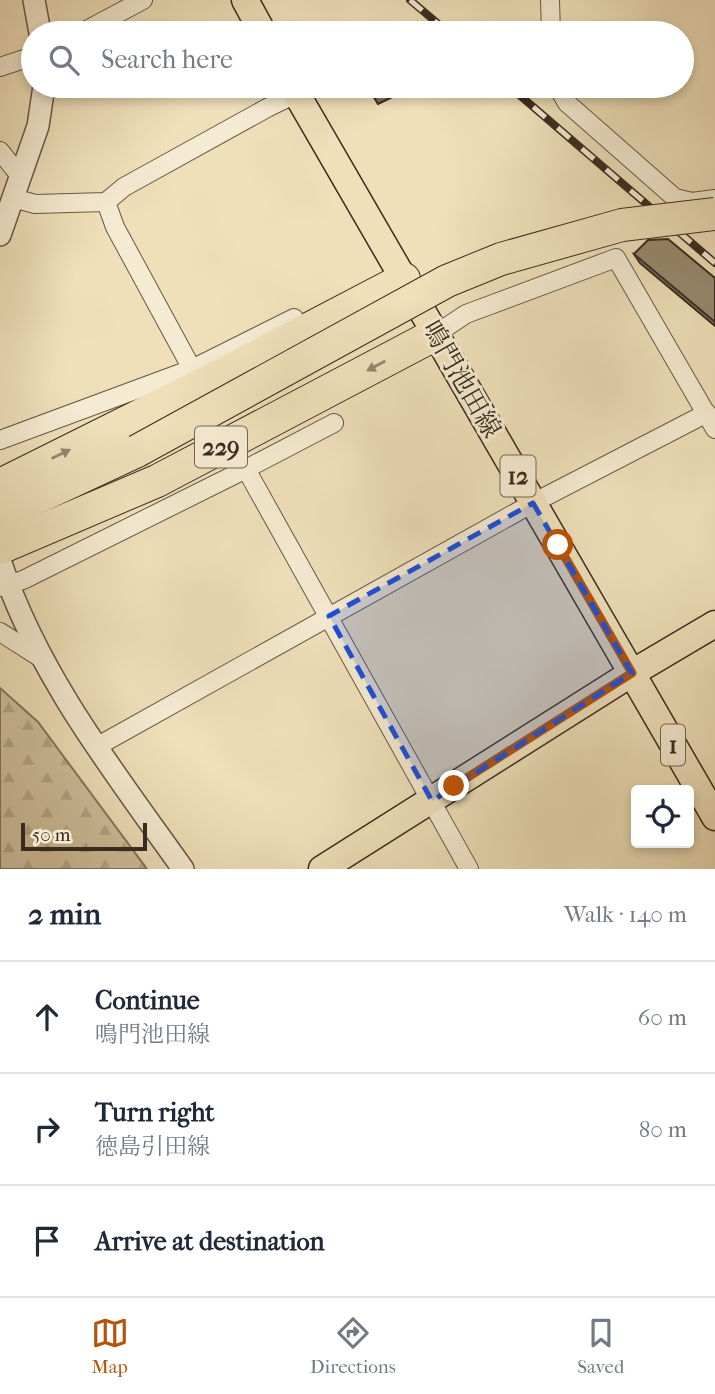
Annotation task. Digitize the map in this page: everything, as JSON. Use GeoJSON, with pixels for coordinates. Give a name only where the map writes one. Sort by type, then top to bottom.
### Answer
{"type":"FeatureCollection","features":[{"type":"Feature","properties":{"kind":"highway"},"geometry":{"type":"LineString","coordinates":[[0,515],[140,458],[447,281],[501,259],[622,225],[715,214]]}},
{"type":"Feature","properties":{"kind":"highway"},"geometry":{"type":"LineString","coordinates":[[0,529],[454,295],[556,259],[627,241],[715,229]]}},
{"type":"Feature","properties":{"kind":"highway","name":"229"},"geometry":{"type":"LineString","coordinates":[[0,485],[209,382],[404,279]]}},
{"type":"Feature","properties":{"kind":"highway","name":"229"},"geometry":{"type":"LineString","coordinates":[[1,556],[157,481],[436,334]]}},
{"type":"Feature","properties":{"kind":"main road"},"geometry":{"type":"LineString","coordinates":[[245,0],[256,21]]}},
{"type":"Feature","properties":{"kind":"main road","name":"鳴門池田線"},"geometry":{"type":"LineString","coordinates":[[306,98],[404,279],[632,673]]}},
{"type":"Feature","properties":{"kind":"main road"},"geometry":{"type":"LineString","coordinates":[[323,869],[632,673],[715,624]]}},
{"type":"Feature","properties":{"kind":"main road","name":"1"},"geometry":{"type":"LineString","coordinates":[[632,673],[715,817]]}},
{"type":"Feature","properties":{"kind":"street"},"geometry":{"type":"LineString","coordinates":[[34,0],[38,21]]}},
{"type":"Feature","properties":{"kind":"street"},"geometry":{"type":"LineString","coordinates":[[104,21],[143,0]]}},
{"type":"Feature","properties":{"kind":"street"},"geometry":{"type":"LineString","coordinates":[[550,0],[551,21]]}},
{"type":"Feature","properties":{"kind":"street"},"geometry":{"type":"LineString","coordinates":[[0,67],[21,60]]}},
{"type":"Feature","properties":{"kind":"street"},"geometry":{"type":"LineString","coordinates":[[1,228],[38,126],[42,98]]}},
{"type":"Feature","properties":{"kind":"street"},"geometry":{"type":"LineString","coordinates":[[13,198],[35,204],[106,202],[124,187],[283,98]]}},
{"type":"Feature","properties":{"kind":"street"},"geometry":{"type":"LineString","coordinates":[[564,98],[675,198],[692,202],[715,198]]}},
{"type":"Feature","properties":{"kind":"street"},"geometry":{"type":"LineString","coordinates":[[0,151],[20,176]]}},
{"type":"Feature","properties":{"kind":"street"},"geometry":{"type":"LineString","coordinates":[[106,202],[115,227],[192,369]]}},
{"type":"Feature","properties":{"kind":"street"},"geometry":{"type":"LineString","coordinates":[[96,747],[533,503],[711,421],[616,258],[466,314],[436,334]]}},
{"type":"Feature","properties":{"kind":"street"},"geometry":{"type":"LineString","coordinates":[[0,440],[192,369],[294,318]]}},
{"type":"Feature","properties":{"kind":"street"},"geometry":{"type":"LineString","coordinates":[[4,586],[23,580],[246,470],[334,423]]}},
{"type":"Feature","properties":{"kind":"street"},"geometry":{"type":"LineString","coordinates":[[246,470],[470,869]]}},
{"type":"Feature","properties":{"kind":"street"},"geometry":{"type":"LineString","coordinates":[[1,556],[4,586],[44,660],[96,747],[183,869]]}},
{"type":"Feature","properties":{"kind":"street"},"geometry":{"type":"LineString","coordinates":[[0,632],[44,660]]}},
{"type":"Feature","properties":{"kind":"highlighted area"},"geometry":{"type":"Polygon","coordinates":[[[533,503],[632,673],[432,801],[329,616],[533,503]]]}},
{"type":"Feature","properties":{"kind":"green space"},"geometry":{"type":"Polygon","coordinates":[[[0,688],[38,722],[147,869],[0,869],[0,688]]]}},
{"type":"Feature","properties":{"kind":"building"},"geometry":{"type":"Polygon","coordinates":[[[668,239],[715,278],[715,322],[634,254],[648,240],[668,239]]]}},
{"type":"Feature","properties":{"kind":"railway"},"geometry":{"type":"LineString","coordinates":[[410,0],[435,21]]}},
{"type":"Feature","properties":{"kind":"railway"},"geometry":{"type":"LineString","coordinates":[[523,98],[715,263]]}},
{"type":"Feature","properties":{"kind":"route"},"geometry":{"type":"LineString","coordinates":[[454,786],[632,673],[558,545]]}}]}
